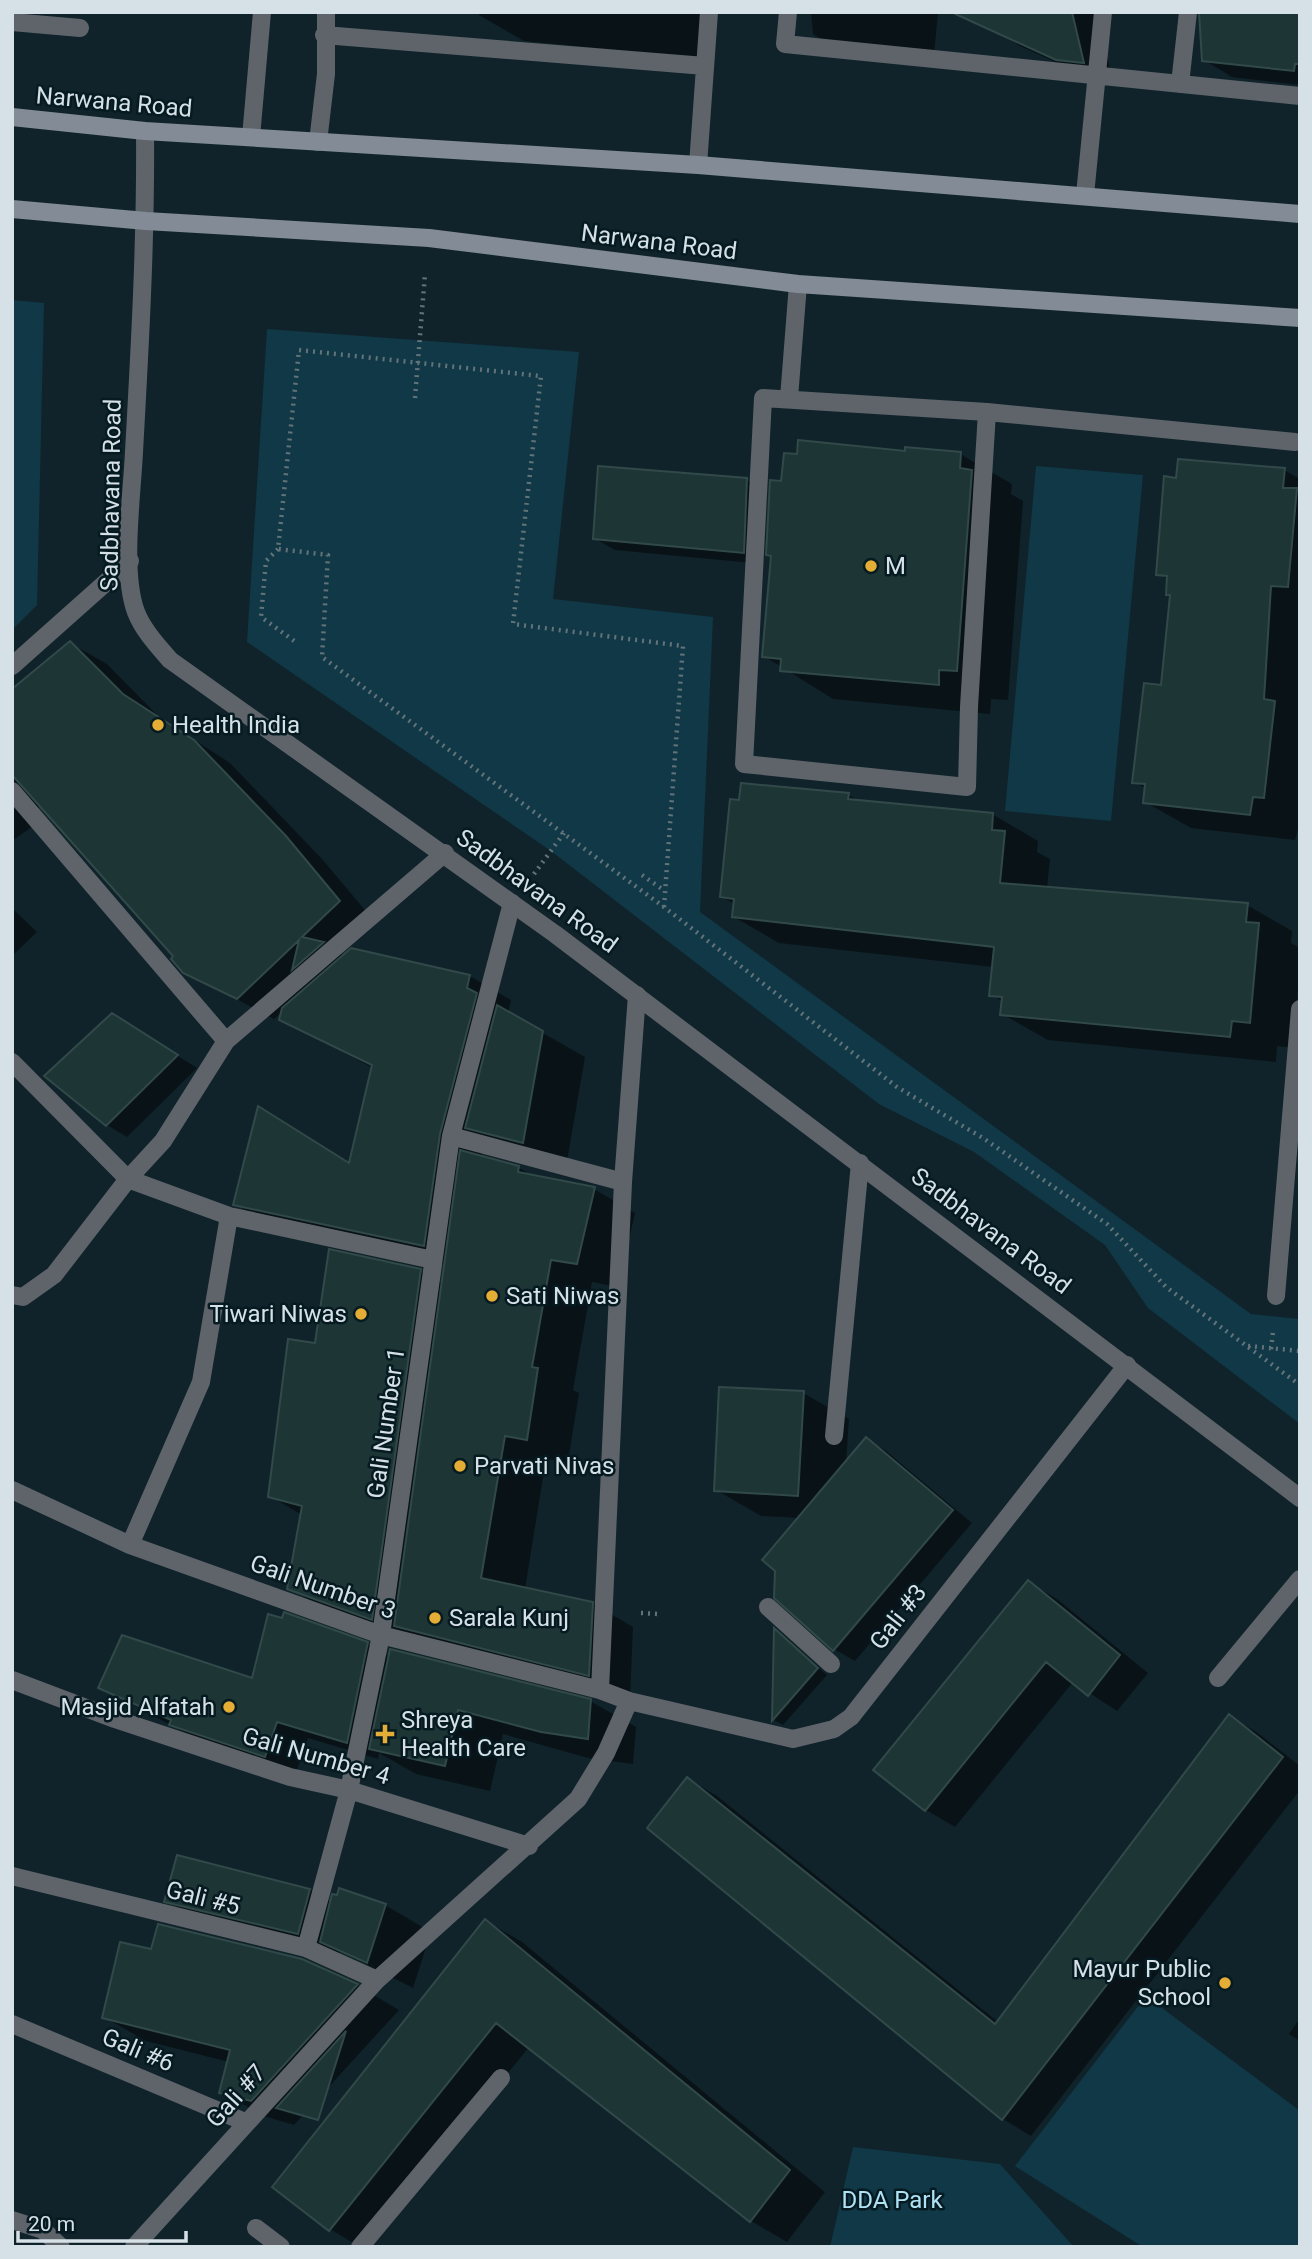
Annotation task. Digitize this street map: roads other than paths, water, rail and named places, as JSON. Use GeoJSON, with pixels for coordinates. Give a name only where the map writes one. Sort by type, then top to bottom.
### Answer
{"type":"FeatureCollection","features":[{"type":"Feature","properties":{"kind":"main road","name":"Narwana Road"},"geometry":{"type":"LineString","coordinates":[[12,117],[145,131],[698,165],[1300,214]]}},
{"type":"Feature","properties":{"kind":"main road","name":"Narwana Road"},"geometry":{"type":"LineString","coordinates":[[12,209],[146,221],[429,238],[798,284],[1300,317]]}},
{"type":"Feature","properties":{"kind":"street"},"geometry":{"type":"LineString","coordinates":[[251,137],[262,12]]}},
{"type":"Feature","properties":{"kind":"street"},"geometry":{"type":"LineString","coordinates":[[318,142],[326,74],[326,12]]}},
{"type":"Feature","properties":{"kind":"street"},"geometry":{"type":"LineString","coordinates":[[698,165],[709,12]]}},
{"type":"Feature","properties":{"kind":"street"},"geometry":{"type":"LineString","coordinates":[[788,12],[785,44],[1300,96]]}},
{"type":"Feature","properties":{"kind":"street"},"geometry":{"type":"LineString","coordinates":[[1085,195],[1103,12]]}},
{"type":"Feature","properties":{"kind":"street"},"geometry":{"type":"LineString","coordinates":[[1180,84],[1188,12]]}},
{"type":"Feature","properties":{"kind":"street"},"geometry":{"type":"LineString","coordinates":[[12,22],[80,28]]}},
{"type":"Feature","properties":{"kind":"street"},"geometry":{"type":"LineString","coordinates":[[324,35],[705,66]]}},
{"type":"Feature","properties":{"kind":"street","name":"Sadbhavana Road"},"geometry":{"type":"LineString","coordinates":[[145,131],[146,221],[130,561],[136,611],[148,634],[170,660],[445,853],[637,995],[1300,1498]]}},
{"type":"Feature","properties":{"kind":"street"},"geometry":{"type":"LineString","coordinates":[[789,398],[798,284]]}},
{"type":"Feature","properties":{"kind":"street"},"geometry":{"type":"LineString","coordinates":[[987,412],[969,707],[967,787],[744,764],[763,398],[987,412],[1295,442]]}},
{"type":"Feature","properties":{"kind":"street"},"geometry":{"type":"LineString","coordinates":[[12,666],[130,561]]}},
{"type":"Feature","properties":{"kind":"street"},"geometry":{"type":"LineString","coordinates":[[12,791],[226,1041]]}},
{"type":"Feature","properties":{"kind":"street"},"geometry":{"type":"LineString","coordinates":[[12,1295],[23,1297],[54,1275],[128,1179],[163,1140],[226,1041],[445,853]]}},
{"type":"Feature","properties":{"kind":"street","name":"Gali Number 1"},"geometry":{"type":"LineString","coordinates":[[306,1948],[349,1790],[381,1635],[451,1136],[512,904]]}},
{"type":"Feature","properties":{"kind":"street"},"geometry":{"type":"LineString","coordinates":[[600,1690],[624,1182],[637,995]]}},
{"type":"Feature","properties":{"kind":"street"},"geometry":{"type":"LineString","coordinates":[[1276,1296],[1300,1009]]}},
{"type":"Feature","properties":{"kind":"street"},"geometry":{"type":"LineString","coordinates":[[12,1062],[128,1179],[229,1216],[433,1260]]}},
{"type":"Feature","properties":{"kind":"street"},"geometry":{"type":"LineString","coordinates":[[451,1136],[624,1182]]}},
{"type":"Feature","properties":{"kind":"street"},"geometry":{"type":"LineString","coordinates":[[834,1436],[860,1163]]}},
{"type":"Feature","properties":{"kind":"street"},"geometry":{"type":"LineString","coordinates":[[130,1545],[201,1382],[229,1216]]}},
{"type":"Feature","properties":{"kind":"street","name":"Gali #3"},"geometry":{"type":"LineString","coordinates":[[629,1701],[793,1739],[834,1729],[851,1717],[1127,1365]]}},
{"type":"Feature","properties":{"kind":"street","name":"Gali Number 3"},"geometry":{"type":"LineString","coordinates":[[12,1490],[130,1545],[381,1635],[600,1690],[629,1701]]}},
{"type":"Feature","properties":{"kind":"street"},"geometry":{"type":"LineString","coordinates":[[1218,1678],[1300,1578]]}},
{"type":"Feature","properties":{"kind":"street"},"geometry":{"type":"LineString","coordinates":[[768,1607],[831,1664]]}},
{"type":"Feature","properties":{"kind":"street","name":"Gali Number 4"},"geometry":{"type":"LineString","coordinates":[[12,1680],[115,1719],[290,1777],[349,1790],[529,1846]]}},
{"type":"Feature","properties":{"kind":"street","name":"Gali #7"},"geometry":{"type":"LineString","coordinates":[[134,2247],[377,1980],[529,1846],[578,1799],[606,1753],[629,1701]]}},
{"type":"Feature","properties":{"kind":"street","name":"Gali #5"},"geometry":{"type":"LineString","coordinates":[[12,1876],[306,1948],[377,1980]]}},
{"type":"Feature","properties":{"kind":"street","name":"Gali #6"},"geometry":{"type":"LineString","coordinates":[[12,2024],[245,2122]]}},
{"type":"Feature","properties":{"kind":"street"},"geometry":{"type":"LineString","coordinates":[[360,2247],[502,2078]]}},
{"type":"Feature","properties":{"kind":"street"},"geometry":{"type":"LineString","coordinates":[[12,2220],[43,2230],[61,2247]]}},
{"type":"Feature","properties":{"kind":"street"},"geometry":{"type":"LineString","coordinates":[[256,2228],[281,2247]]}},
{"type":"Feature","properties":{"kind":"place","name":"M"},"geometry":{"type":"Point","coordinates":[871,566]}},
{"type":"Feature","properties":{"kind":"place","name":"Health India"},"geometry":{"type":"Point","coordinates":[158,725]}},
{"type":"Feature","properties":{"kind":"place","name":"Sati Niwas"},"geometry":{"type":"Point","coordinates":[492,1296]}},
{"type":"Feature","properties":{"kind":"place","name":"Tiwari Niwas"},"geometry":{"type":"Point","coordinates":[361,1314]}},
{"type":"Feature","properties":{"kind":"place","name":"Parvati Nivas"},"geometry":{"type":"Point","coordinates":[460,1466]}},
{"type":"Feature","properties":{"kind":"place","name":"Sarala Kunj"},"geometry":{"type":"Point","coordinates":[435,1618]}},
{"type":"Feature","properties":{"kind":"place","name":"Masjid Alfatah"},"geometry":{"type":"Point","coordinates":[229,1707]}},
{"type":"Feature","properties":{"kind":"place","name":"Shreya Health Care"},"geometry":{"type":"Point","coordinates":[385,1734]}},
{"type":"Feature","properties":{"kind":"place","name":"Mayur Public School"},"geometry":{"type":"Point","coordinates":[1225,1983]}},
{"type":"Feature","properties":{"kind":"park label","name":"DDA Park"},"geometry":{"type":"Point","coordinates":[892,2200]}}]}
